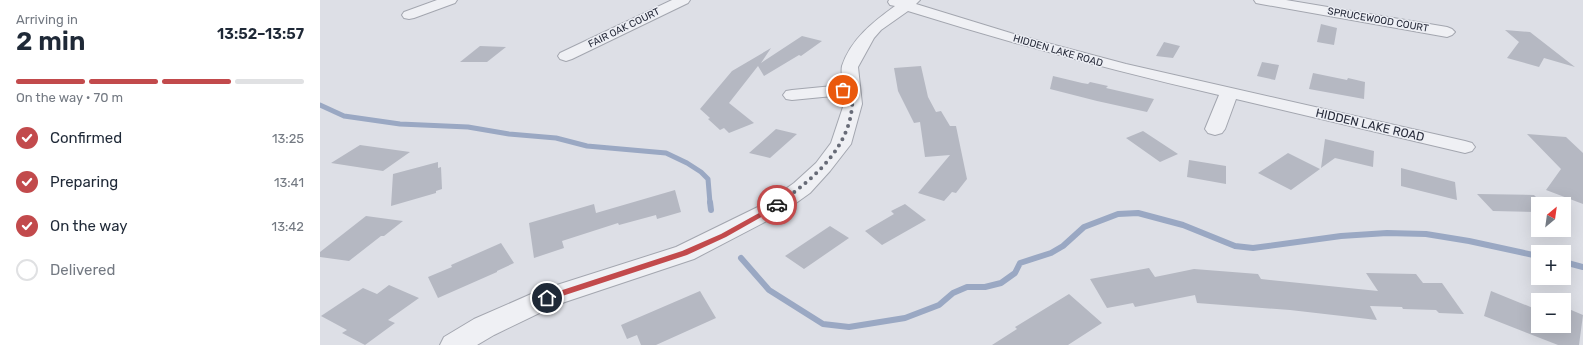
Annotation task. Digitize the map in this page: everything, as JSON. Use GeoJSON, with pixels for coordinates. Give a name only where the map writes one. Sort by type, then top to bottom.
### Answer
{"type":"FeatureCollection","features":[{"type":"Feature","properties":{"kind":"street"},"geometry":{"type":"LineString","coordinates":[[409,15],[450,0]]}},
{"type":"Feature","properties":{"kind":"street","name":"FAIR OAK COURT"},"geometry":{"type":"LineString","coordinates":[[566,56],[683,0]]}},
{"type":"Feature","properties":{"kind":"street","name":"SPRUCEWOOD COURT"},"geometry":{"type":"LineString","coordinates":[[1261,0],[1447,32]]}},
{"type":"Feature","properties":{"kind":"street"},"geometry":{"type":"LineString","coordinates":[[454,345],[484,327],[547,298],[685,253],[724,235],[774,208],[802,188],[817,174],[841,144],[852,108],[850,67],[861,44],[868,35],[902,2]]}},
{"type":"Feature","properties":{"kind":"street","name":"HIDDEN LAKE ROAD"},"geometry":{"type":"LineString","coordinates":[[902,2],[1072,55],[1229,93],[1465,147]]}},
{"type":"Feature","properties":{"kind":"street"},"geometry":{"type":"LineString","coordinates":[[792,95],[852,90]]}},
{"type":"Feature","properties":{"kind":"street"},"geometry":{"type":"LineString","coordinates":[[1215,129],[1229,93]]}},
{"type":"Feature","properties":{"kind":"building"},"geometry":{"type":"Polygon","coordinates":[[[1321,24],[1337,28],[1334,45],[1317,42],[1321,24]]]}},
{"type":"Feature","properties":{"kind":"building"},"geometry":{"type":"Polygon","coordinates":[[[1505,30],[1530,32],[1575,67],[1544,58],[1539,67],[1507,58],[1519,42],[1505,30]]]}},
{"type":"Feature","properties":{"kind":"building"},"geometry":{"type":"Polygon","coordinates":[[[802,36],[822,41],[801,56],[799,55],[764,76],[758,66],[729,103],[754,123],[729,133],[724,128],[720,130],[700,109],[732,71],[771,48],[761,63],[802,36]]]}},
{"type":"Feature","properties":{"kind":"building"},"geometry":{"type":"Polygon","coordinates":[[[1164,42],[1180,46],[1173,58],[1156,56],[1164,42]]]}},
{"type":"Feature","properties":{"kind":"building"},"geometry":{"type":"Polygon","coordinates":[[[480,46],[506,47],[487,62],[460,62],[480,46]]]}},
{"type":"Feature","properties":{"kind":"building"},"geometry":{"type":"Polygon","coordinates":[[[1262,62],[1279,65],[1275,80],[1257,76],[1262,62]]]}},
{"type":"Feature","properties":{"kind":"building"},"geometry":{"type":"Polygon","coordinates":[[[921,66],[928,97],[936,112],[941,111],[950,126],[956,126],[967,179],[956,193],[952,192],[944,201],[918,193],[950,155],[925,157],[920,122],[914,123],[898,91],[894,68],[921,66]]]}},
{"type":"Feature","properties":{"kind":"building"},"geometry":{"type":"Polygon","coordinates":[[[1313,73],[1365,82],[1364,99],[1309,89],[1313,73]]]}},
{"type":"Feature","properties":{"kind":"building"},"geometry":{"type":"Polygon","coordinates":[[[1053,76],[1082,83],[1088,84],[1090,82],[1108,86],[1106,88],[1154,99],[1147,112],[1097,101],[1050,89],[1053,76]]]}},
{"type":"Feature","properties":{"kind":"building"},"geometry":{"type":"Polygon","coordinates":[[[776,129],[797,134],[770,158],[749,153],[776,129]]]}},
{"type":"Feature","properties":{"kind":"building"},"geometry":{"type":"Polygon","coordinates":[[[1143,131],[1178,154],[1160,162],[1126,138],[1143,131]]]}},
{"type":"Feature","properties":{"kind":"building"},"geometry":{"type":"Polygon","coordinates":[[[1527,134],[1566,137],[1583,153],[1583,204],[1571,199],[1571,197],[1564,197],[1546,190],[1561,169],[1527,134]]]}},
{"type":"Feature","properties":{"kind":"building"},"geometry":{"type":"Polygon","coordinates":[[[1325,139],[1374,151],[1373,167],[1335,158],[1321,168],[1325,139]]]}},
{"type":"Feature","properties":{"kind":"building"},"geometry":{"type":"Polygon","coordinates":[[[360,145],[410,152],[383,171],[331,163],[360,145]]]}},
{"type":"Feature","properties":{"kind":"building"},"geometry":{"type":"Polygon","coordinates":[[[1288,153],[1320,169],[1291,190],[1258,173],[1288,153]]]}},
{"type":"Feature","properties":{"kind":"building"},"geometry":{"type":"Polygon","coordinates":[[[1189,160],[1226,166],[1226,184],[1187,177],[1189,160]]]}},
{"type":"Feature","properties":{"kind":"building"},"geometry":{"type":"Polygon","coordinates":[[[438,162],[438,168],[441,167],[442,189],[436,191],[436,193],[391,206],[393,174],[438,162]]]}},
{"type":"Feature","properties":{"kind":"building"},"geometry":{"type":"Polygon","coordinates":[[[1401,168],[1455,182],[1457,200],[1401,186],[1401,168]]]}},
{"type":"Feature","properties":{"kind":"building"},"geometry":{"type":"Polygon","coordinates":[[[675,190],[681,212],[657,219],[656,215],[619,225],[618,223],[562,241],[564,248],[534,258],[529,223],[594,204],[596,213],[675,190]]]}},
{"type":"Feature","properties":{"kind":"building"},"geometry":{"type":"Polygon","coordinates":[[[1477,194],[1534,195],[1536,197],[1531,197],[1531,212],[1493,211],[1477,194]]]}},
{"type":"Feature","properties":{"kind":"building"},"geometry":{"type":"Polygon","coordinates":[[[905,204],[926,220],[882,245],[865,231],[894,214],[891,211],[905,204]]]}},
{"type":"Feature","properties":{"kind":"building"},"geometry":{"type":"Polygon","coordinates":[[[366,216],[403,221],[349,261],[320,257],[320,252],[366,216]]]}},
{"type":"Feature","properties":{"kind":"building"},"geometry":{"type":"Polygon","coordinates":[[[830,226],[849,238],[804,269],[785,256],[830,226]]]}},
{"type":"Feature","properties":{"kind":"building"},"geometry":{"type":"Polygon","coordinates":[[[501,243],[514,263],[438,298],[428,277],[501,243]]]}},
{"type":"Feature","properties":{"kind":"building"},"geometry":{"type":"Polygon","coordinates":[[[1149,268],[1155,277],[1194,269],[1258,274],[1261,279],[1378,291],[1366,273],[1416,274],[1423,283],[1442,283],[1464,314],[1439,313],[1436,310],[1403,309],[1402,307],[1370,306],[1377,320],[1290,310],[1197,303],[1195,295],[1135,307],[1133,303],[1107,308],[1090,279],[1149,268]]]}},
{"type":"Feature","properties":{"kind":"building"},"geometry":{"type":"Polygon","coordinates":[[[389,285],[419,298],[388,320],[395,323],[365,345],[342,333],[347,330],[321,316],[363,288],[377,294],[389,285]]]}},
{"type":"Feature","properties":{"kind":"building"},"geometry":{"type":"Polygon","coordinates":[[[700,291],[716,318],[656,345],[641,345],[637,335],[627,339],[621,325],[700,291]]]}},
{"type":"Feature","properties":{"kind":"building"},"geometry":{"type":"Polygon","coordinates":[[[1491,291],[1531,307],[1531,333],[1571,333],[1571,310],[1583,315],[1579,345],[1558,345],[1484,316],[1491,291]]]}},
{"type":"Feature","properties":{"kind":"building"},"geometry":{"type":"Polygon","coordinates":[[[1069,294],[1102,323],[1068,345],[992,345],[1017,329],[1015,327],[1069,294]]]}},
{"type":"Feature","properties":{"kind":"waterway"},"geometry":{"type":"LineString","coordinates":[[320,105],[344,116],[400,124],[468,127],[509,134],[556,138],[587,146],[666,153],[687,163],[701,172],[708,179],[710,203]]}},
{"type":"Feature","properties":{"kind":"waterway"},"geometry":{"type":"LineString","coordinates":[[710,202],[711,210]]}},
{"type":"Feature","properties":{"kind":"waterway"},"geometry":{"type":"LineString","coordinates":[[741,258],[769,290],[823,324],[849,327],[905,318],[939,305],[953,293],[967,287],[985,287],[1001,283],[1015,273],[1020,263],[1051,253],[1063,246],[1084,227],[1118,214],[1138,213],[1183,225],[1235,246],[1253,248],[1341,236],[1387,233],[1426,234],[1469,241],[1531,254]]}},
{"type":"Feature","properties":{"kind":"waterway"},"geometry":{"type":"LineString","coordinates":[[1571,264],[1583,267]]}},
{"type":"Feature","properties":{"kind":"way so far"},"geometry":{"type":"LineString","coordinates":[[777,205],[802,188],[817,174],[841,144],[852,112],[853,104],[852,90],[843,90]]}},
{"type":"Feature","properties":{"kind":"route"},"geometry":{"type":"LineString","coordinates":[[547,298],[685,253],[724,235],[777,205]]}}]}
